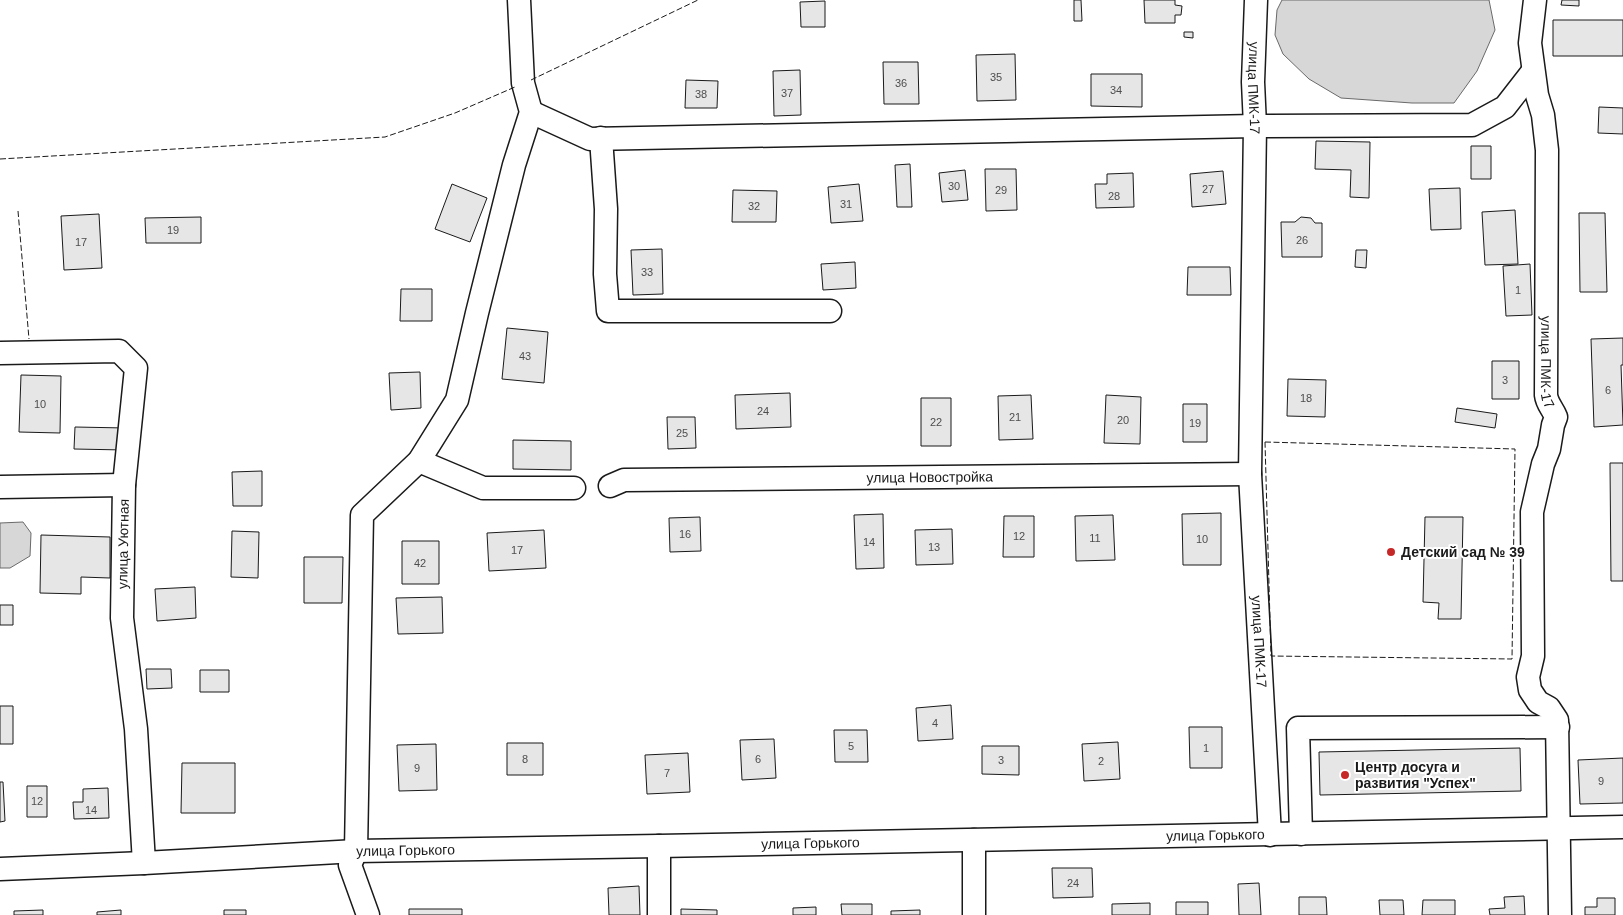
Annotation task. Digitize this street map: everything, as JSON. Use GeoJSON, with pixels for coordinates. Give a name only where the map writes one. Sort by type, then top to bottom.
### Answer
{"type":"FeatureCollection","features":[{"type":"Feature","properties":{"kind":"street"},"geometry":{"type":"LineString","coordinates":[[368,915],[350,865],[356,851],[362,516],[419,461],[457,400],[512,174],[531,112],[523,83],[519,0]]}},
{"type":"Feature","properties":{"kind":"street","name":"улица ПМК-17"},"geometry":{"type":"LineString","coordinates":[[1256,0],[1253,82],[1255,126],[1250,474],[1270,835]]}},
{"type":"Feature","properties":{"kind":"street","name":"улица ПМК-17"},"geometry":{"type":"LineString","coordinates":[[1535,0],[1530,43],[1537,95],[1544,115],[1547,143],[1546,395],[1547,403],[1553,408],[1556,417],[1532,512],[1533,656],[1528,677],[1530,690],[1538,702],[1549,708],[1557,720],[1558,727]]}},
{"type":"Feature","properties":{"kind":"street"},"geometry":{"type":"LineString","coordinates":[[531,112],[590,138],[1255,126],[1472,125],[1505,107],[1533,71]]}},
{"type":"Feature","properties":{"kind":"street"},"geometry":{"type":"LineString","coordinates":[[601,138],[606,209],[605,274],[608,311],[830,311]]}},
{"type":"Feature","properties":{"kind":"street","name":"улица Уютная"},"geometry":{"type":"LineString","coordinates":[[0,353],[119,351],[136,368],[124,485],[122,618],[136,729],[144,863]]}},
{"type":"Feature","properties":{"kind":"street"},"geometry":{"type":"LineString","coordinates":[[419,461],[483,488],[574,488]]}},
{"type":"Feature","properties":{"kind":"street","name":"улица Новостройка"},"geometry":{"type":"LineString","coordinates":[[610,486],[624,480],[1250,474]]}},
{"type":"Feature","properties":{"kind":"street"},"geometry":{"type":"LineString","coordinates":[[0,486],[124,485]]}},
{"type":"Feature","properties":{"kind":"street"},"geometry":{"type":"LineString","coordinates":[[1301,834],[1298,728],[1558,727],[1560,915]]}},
{"type":"Feature","properties":{"kind":"street","name":"улица Горького"},"geometry":{"type":"LineString","coordinates":[[0,869],[356,851],[1623,827]]}},
{"type":"Feature","properties":{"kind":"street"},"geometry":{"type":"LineString","coordinates":[[974,840],[974,915]]}},
{"type":"Feature","properties":{"kind":"street"},"geometry":{"type":"LineString","coordinates":[[659,846],[659,915]]}},
{"type":"Feature","properties":{"kind":"shaded area"},"geometry":{"type":"Polygon","coordinates":[[[1282,0],[1489,0],[1495,30],[1477,71],[1454,103],[1412,103],[1341,98],[1309,79],[1283,54],[1275,35],[1277,10],[1282,0]]]}},
{"type":"Feature","properties":{"kind":"shaded area"},"geometry":{"type":"Polygon","coordinates":[[[23,522],[31,533],[30,556],[10,568],[0,568],[0,523],[23,522]]]}},
{"type":"Feature","properties":{"kind":"building"},"geometry":{"type":"Polygon","coordinates":[[[1074,0],[1081,0],[1082,21],[1074,21],[1074,0]]]}},
{"type":"Feature","properties":{"kind":"building"},"geometry":{"type":"Polygon","coordinates":[[[1144,0],[1175,0],[1175,5],[1182,6],[1181,15],[1175,15],[1175,23],[1145,23],[1144,0]]]}},
{"type":"Feature","properties":{"kind":"building"},"geometry":{"type":"Polygon","coordinates":[[[1562,0],[1579,0],[1579,6],[1561,5],[1562,0]]]}},
{"type":"Feature","properties":{"kind":"building"},"geometry":{"type":"Polygon","coordinates":[[[825,1],[825,27],[801,27],[800,2],[825,1]]]}},
{"type":"Feature","properties":{"kind":"building"},"geometry":{"type":"Polygon","coordinates":[[[1553,20],[1623,20],[1623,56],[1553,56],[1553,20]]]}},
{"type":"Feature","properties":{"kind":"building"},"geometry":{"type":"Polygon","coordinates":[[[1184,32],[1193,32],[1193,38],[1184,37],[1184,32]]]}},
{"type":"Feature","properties":{"kind":"building"},"geometry":{"type":"Polygon","coordinates":[[[1015,54],[1016,100],[977,101],[976,55],[1015,54]]]}},
{"type":"Feature","properties":{"kind":"building"},"geometry":{"type":"Polygon","coordinates":[[[883,62],[918,62],[919,104],[884,104],[883,62]]]}},
{"type":"Feature","properties":{"kind":"building"},"geometry":{"type":"Polygon","coordinates":[[[800,70],[801,115],[774,116],[773,71],[800,70]]]}},
{"type":"Feature","properties":{"kind":"building"},"geometry":{"type":"Polygon","coordinates":[[[1091,74],[1142,74],[1142,107],[1091,106],[1091,74]]]}},
{"type":"Feature","properties":{"kind":"building"},"geometry":{"type":"Polygon","coordinates":[[[686,80],[718,81],[717,108],[685,108],[686,80]]]}},
{"type":"Feature","properties":{"kind":"building"},"geometry":{"type":"Polygon","coordinates":[[[1599,107],[1623,108],[1623,134],[1598,133],[1599,107]]]}},
{"type":"Feature","properties":{"kind":"building"},"geometry":{"type":"Polygon","coordinates":[[[1316,141],[1370,142],[1369,198],[1350,197],[1351,170],[1315,169],[1316,141]]]}},
{"type":"Feature","properties":{"kind":"building"},"geometry":{"type":"Polygon","coordinates":[[[1471,146],[1491,146],[1491,179],[1471,179],[1471,146]]]}},
{"type":"Feature","properties":{"kind":"building"},"geometry":{"type":"Polygon","coordinates":[[[910,164],[912,207],[897,207],[895,165],[910,164]]]}},
{"type":"Feature","properties":{"kind":"building"},"geometry":{"type":"Polygon","coordinates":[[[985,169],[1016,169],[1017,210],[986,211],[985,169]]]}},
{"type":"Feature","properties":{"kind":"building"},"geometry":{"type":"Polygon","coordinates":[[[965,170],[968,200],[942,202],[939,173],[965,170]]]}},
{"type":"Feature","properties":{"kind":"building"},"geometry":{"type":"Polygon","coordinates":[[[1223,171],[1226,204],[1192,207],[1190,174],[1223,171]]]}},
{"type":"Feature","properties":{"kind":"building"},"geometry":{"type":"Polygon","coordinates":[[[1133,173],[1134,207],[1096,208],[1095,184],[1107,184],[1107,174],[1133,173]]]}},
{"type":"Feature","properties":{"kind":"building"},"geometry":{"type":"Polygon","coordinates":[[[452,184],[487,198],[470,242],[435,229],[452,184]]]}},
{"type":"Feature","properties":{"kind":"building"},"geometry":{"type":"Polygon","coordinates":[[[859,184],[863,221],[831,223],[828,187],[859,184]]]}},
{"type":"Feature","properties":{"kind":"building"},"geometry":{"type":"Polygon","coordinates":[[[1460,188],[1461,229],[1431,230],[1429,189],[1460,188]]]}},
{"type":"Feature","properties":{"kind":"building"},"geometry":{"type":"Polygon","coordinates":[[[733,190],[777,191],[776,222],[732,222],[733,190]]]}},
{"type":"Feature","properties":{"kind":"building"},"geometry":{"type":"Polygon","coordinates":[[[1515,210],[1518,264],[1485,265],[1482,212],[1515,210]]]}},
{"type":"Feature","properties":{"kind":"building"},"geometry":{"type":"Polygon","coordinates":[[[1579,213],[1605,213],[1607,292],[1580,292],[1579,213]]]}},
{"type":"Feature","properties":{"kind":"building"},"geometry":{"type":"Polygon","coordinates":[[[99,214],[102,268],[64,270],[61,216],[99,214]]]}},
{"type":"Feature","properties":{"kind":"building"},"geometry":{"type":"Polygon","coordinates":[[[201,217],[201,243],[146,243],[145,218],[201,217]]]}},
{"type":"Feature","properties":{"kind":"building"},"geometry":{"type":"Polygon","coordinates":[[[1301,217],[1311,218],[1315,223],[1322,223],[1322,257],[1282,257],[1281,222],[1295,222],[1301,217]]]}},
{"type":"Feature","properties":{"kind":"building"},"geometry":{"type":"Polygon","coordinates":[[[662,249],[663,294],[633,295],[631,250],[662,249]]]}},
{"type":"Feature","properties":{"kind":"building"},"geometry":{"type":"Polygon","coordinates":[[[1356,250],[1367,250],[1366,268],[1355,267],[1356,250]]]}},
{"type":"Feature","properties":{"kind":"building"},"geometry":{"type":"Polygon","coordinates":[[[855,262],[856,288],[823,290],[821,264],[855,262]]]}},
{"type":"Feature","properties":{"kind":"building"},"geometry":{"type":"Polygon","coordinates":[[[1530,264],[1532,315],[1506,316],[1503,266],[1530,264]]]}},
{"type":"Feature","properties":{"kind":"building"},"geometry":{"type":"Polygon","coordinates":[[[1188,267],[1230,267],[1231,295],[1187,295],[1188,267]]]}},
{"type":"Feature","properties":{"kind":"building"},"geometry":{"type":"Polygon","coordinates":[[[401,289],[432,289],[432,321],[400,321],[401,289]]]}},
{"type":"Feature","properties":{"kind":"building"},"geometry":{"type":"Polygon","coordinates":[[[507,328],[548,332],[544,383],[502,379],[507,328]]]}},
{"type":"Feature","properties":{"kind":"building"},"geometry":{"type":"Polygon","coordinates":[[[1623,338],[1623,365],[1621,365],[1623,425],[1594,427],[1591,339],[1623,338]]]}},
{"type":"Feature","properties":{"kind":"building"},"geometry":{"type":"Polygon","coordinates":[[[1492,361],[1519,361],[1519,399],[1492,399],[1492,361]]]}},
{"type":"Feature","properties":{"kind":"building"},"geometry":{"type":"Polygon","coordinates":[[[420,372],[421,408],[391,410],[389,373],[420,372]]]}},
{"type":"Feature","properties":{"kind":"building"},"geometry":{"type":"Polygon","coordinates":[[[21,375],[61,376],[60,433],[19,432],[21,375]]]}},
{"type":"Feature","properties":{"kind":"building"},"geometry":{"type":"Polygon","coordinates":[[[1288,379],[1326,380],[1325,417],[1287,416],[1288,379]]]}},
{"type":"Feature","properties":{"kind":"building"},"geometry":{"type":"Polygon","coordinates":[[[790,393],[791,427],[736,429],[735,395],[790,393]]]}},
{"type":"Feature","properties":{"kind":"building"},"geometry":{"type":"Polygon","coordinates":[[[1031,395],[1033,439],[999,440],[998,396],[1031,395]]]}},
{"type":"Feature","properties":{"kind":"building"},"geometry":{"type":"Polygon","coordinates":[[[1106,395],[1141,397],[1140,444],[1104,443],[1106,395]]]}},
{"type":"Feature","properties":{"kind":"building"},"geometry":{"type":"Polygon","coordinates":[[[921,398],[951,398],[951,446],[921,446],[921,398]]]}},
{"type":"Feature","properties":{"kind":"building"},"geometry":{"type":"Polygon","coordinates":[[[1183,404],[1207,404],[1207,442],[1183,442],[1183,404]]]}},
{"type":"Feature","properties":{"kind":"building"},"geometry":{"type":"Polygon","coordinates":[[[1457,408],[1497,414],[1495,428],[1455,422],[1457,408]]]}},
{"type":"Feature","properties":{"kind":"building"},"geometry":{"type":"Polygon","coordinates":[[[667,417],[695,417],[696,448],[668,449],[667,417]]]}},
{"type":"Feature","properties":{"kind":"building"},"geometry":{"type":"Polygon","coordinates":[[[75,427],[126,428],[125,450],[74,449],[75,427]]]}},
{"type":"Feature","properties":{"kind":"building"},"geometry":{"type":"Polygon","coordinates":[[[513,440],[571,441],[571,470],[513,469],[513,440]]]}},
{"type":"Feature","properties":{"kind":"building"},"geometry":{"type":"Polygon","coordinates":[[[1610,463],[1623,463],[1623,581],[1611,581],[1610,463]]]}},
{"type":"Feature","properties":{"kind":"building"},"geometry":{"type":"Polygon","coordinates":[[[262,471],[262,506],[233,506],[232,472],[262,471]]]}},
{"type":"Feature","properties":{"kind":"building"},"geometry":{"type":"Polygon","coordinates":[[[1221,513],[1221,565],[1183,565],[1182,514],[1221,513]]]}},
{"type":"Feature","properties":{"kind":"building"},"geometry":{"type":"Polygon","coordinates":[[[883,514],[884,568],[856,569],[854,515],[883,514]]]}},
{"type":"Feature","properties":{"kind":"building"},"geometry":{"type":"Polygon","coordinates":[[[1113,515],[1115,560],[1076,561],[1075,516],[1113,515]]]}},
{"type":"Feature","properties":{"kind":"building"},"geometry":{"type":"Polygon","coordinates":[[[1004,516],[1034,516],[1034,557],[1003,557],[1004,516]]]}},
{"type":"Feature","properties":{"kind":"building"},"geometry":{"type":"Polygon","coordinates":[[[700,517],[701,551],[670,552],[669,518],[700,517]]]}},
{"type":"Feature","properties":{"kind":"building"},"geometry":{"type":"Polygon","coordinates":[[[1425,517],[1463,517],[1461,619],[1438,619],[1439,603],[1423,602],[1425,517]]]}},
{"type":"Feature","properties":{"kind":"building"},"geometry":{"type":"Polygon","coordinates":[[[952,529],[953,564],[916,565],[915,530],[952,529]]]}},
{"type":"Feature","properties":{"kind":"building"},"geometry":{"type":"Polygon","coordinates":[[[544,530],[546,568],[489,571],[487,533],[544,530]]]}},
{"type":"Feature","properties":{"kind":"building"},"geometry":{"type":"Polygon","coordinates":[[[232,531],[259,532],[258,578],[231,577],[232,531]]]}},
{"type":"Feature","properties":{"kind":"building"},"geometry":{"type":"Polygon","coordinates":[[[41,535],[110,537],[110,578],[81,577],[81,594],[40,593],[41,535]]]}},
{"type":"Feature","properties":{"kind":"building"},"geometry":{"type":"Polygon","coordinates":[[[402,541],[439,541],[439,584],[402,584],[402,541]]]}},
{"type":"Feature","properties":{"kind":"building"},"geometry":{"type":"Polygon","coordinates":[[[304,557],[343,557],[342,603],[304,603],[304,557]]]}},
{"type":"Feature","properties":{"kind":"building"},"geometry":{"type":"Polygon","coordinates":[[[195,587],[196,618],[157,621],[155,589],[195,587]]]}},
{"type":"Feature","properties":{"kind":"building"},"geometry":{"type":"Polygon","coordinates":[[[442,597],[443,633],[398,634],[396,598],[442,597]]]}},
{"type":"Feature","properties":{"kind":"building"},"geometry":{"type":"Polygon","coordinates":[[[0,605],[13,605],[13,625],[0,625],[0,605]]]}},
{"type":"Feature","properties":{"kind":"building"},"geometry":{"type":"Polygon","coordinates":[[[146,669],[171,669],[172,688],[147,689],[146,669]]]}},
{"type":"Feature","properties":{"kind":"building"},"geometry":{"type":"Polygon","coordinates":[[[200,670],[229,670],[229,692],[200,692],[200,670]]]}},
{"type":"Feature","properties":{"kind":"building"},"geometry":{"type":"Polygon","coordinates":[[[951,705],[953,739],[918,741],[916,708],[951,705]]]}},
{"type":"Feature","properties":{"kind":"building"},"geometry":{"type":"Polygon","coordinates":[[[0,706],[13,706],[13,744],[0,744],[0,706]]]}},
{"type":"Feature","properties":{"kind":"building"},"geometry":{"type":"Polygon","coordinates":[[[1189,727],[1222,727],[1222,768],[1190,768],[1189,727]]]}},
{"type":"Feature","properties":{"kind":"building"},"geometry":{"type":"Polygon","coordinates":[[[834,730],[867,730],[868,762],[835,762],[834,730]]]}},
{"type":"Feature","properties":{"kind":"building"},"geometry":{"type":"Polygon","coordinates":[[[774,739],[776,778],[742,780],[740,740],[774,739]]]}},
{"type":"Feature","properties":{"kind":"building"},"geometry":{"type":"Polygon","coordinates":[[[1118,742],[1120,779],[1084,781],[1082,744],[1118,742]]]}},
{"type":"Feature","properties":{"kind":"building"},"geometry":{"type":"Polygon","coordinates":[[[507,743],[543,743],[543,775],[507,775],[507,743]]]}},
{"type":"Feature","properties":{"kind":"building"},"geometry":{"type":"Polygon","coordinates":[[[436,744],[437,790],[399,791],[397,745],[436,744]]]}},
{"type":"Feature","properties":{"kind":"building"},"geometry":{"type":"Polygon","coordinates":[[[982,746],[1019,746],[1019,775],[982,774],[982,746]]]}},
{"type":"Feature","properties":{"kind":"building"},"geometry":{"type":"Polygon","coordinates":[[[1520,748],[1521,791],[1320,795],[1319,752],[1520,748]]]}},
{"type":"Feature","properties":{"kind":"building"},"geometry":{"type":"Polygon","coordinates":[[[688,753],[690,792],[647,794],[645,755],[688,753]]]}},
{"type":"Feature","properties":{"kind":"building"},"geometry":{"type":"Polygon","coordinates":[[[1623,758],[1623,803],[1580,804],[1578,760],[1623,758]]]}},
{"type":"Feature","properties":{"kind":"building"},"geometry":{"type":"Polygon","coordinates":[[[182,763],[235,763],[235,813],[181,813],[182,763]]]}},
{"type":"Feature","properties":{"kind":"building"},"geometry":{"type":"Polygon","coordinates":[[[0,782],[3,782],[5,821],[0,822],[0,782]]]}},
{"type":"Feature","properties":{"kind":"building"},"geometry":{"type":"Polygon","coordinates":[[[27,786],[47,786],[47,817],[27,817],[27,786]]]}},
{"type":"Feature","properties":{"kind":"building"},"geometry":{"type":"Polygon","coordinates":[[[108,788],[109,818],[74,819],[73,802],[83,802],[83,789],[108,788]]]}},
{"type":"Feature","properties":{"kind":"building"},"geometry":{"type":"Polygon","coordinates":[[[1052,868],[1092,868],[1093,897],[1053,898],[1052,868]]]}},
{"type":"Feature","properties":{"kind":"building"},"geometry":{"type":"Polygon","coordinates":[[[1259,883],[1261,915],[1239,915],[1238,884],[1259,883]]]}},
{"type":"Feature","properties":{"kind":"building"},"geometry":{"type":"Polygon","coordinates":[[[639,886],[640,915],[609,915],[608,888],[639,886]]]}},
{"type":"Feature","properties":{"kind":"building"},"geometry":{"type":"Polygon","coordinates":[[[1524,896],[1525,915],[1490,915],[1489,909],[1505,908],[1504,897],[1524,896]]]}},
{"type":"Feature","properties":{"kind":"building"},"geometry":{"type":"Polygon","coordinates":[[[1299,897],[1326,897],[1327,915],[1299,915],[1299,897]]]}},
{"type":"Feature","properties":{"kind":"building"},"geometry":{"type":"Polygon","coordinates":[[[1597,898],[1615,898],[1615,915],[1585,915],[1585,907],[1597,907],[1597,898]]]}},
{"type":"Feature","properties":{"kind":"building"},"geometry":{"type":"Polygon","coordinates":[[[1379,900],[1403,900],[1404,915],[1380,915],[1379,900]]]}},
{"type":"Feature","properties":{"kind":"building"},"geometry":{"type":"Polygon","coordinates":[[[1423,900],[1455,900],[1455,915],[1422,915],[1423,900]]]}},
{"type":"Feature","properties":{"kind":"building"},"geometry":{"type":"Polygon","coordinates":[[[1176,902],[1208,902],[1208,915],[1176,915],[1176,902]]]}},
{"type":"Feature","properties":{"kind":"building"},"geometry":{"type":"Polygon","coordinates":[[[1150,903],[1150,915],[1112,915],[1112,904],[1150,903]]]}},
{"type":"Feature","properties":{"kind":"building"},"geometry":{"type":"Polygon","coordinates":[[[841,904],[872,904],[872,915],[842,915],[841,904]]]}},
{"type":"Feature","properties":{"kind":"building"},"geometry":{"type":"Polygon","coordinates":[[[816,907],[816,915],[793,915],[793,908],[816,907]]]}},
{"type":"Feature","properties":{"kind":"building"},"geometry":{"type":"Polygon","coordinates":[[[409,909],[462,909],[462,915],[409,915],[409,909]]]}},
{"type":"Feature","properties":{"kind":"building"},"geometry":{"type":"Polygon","coordinates":[[[681,909],[717,910],[717,915],[681,915],[681,909]]]}},
{"type":"Feature","properties":{"kind":"building"},"geometry":{"type":"Polygon","coordinates":[[[43,910],[43,915],[14,915],[14,911],[43,910]]]}},
{"type":"Feature","properties":{"kind":"building"},"geometry":{"type":"Polygon","coordinates":[[[121,910],[121,915],[97,915],[97,912],[121,910]]]}},
{"type":"Feature","properties":{"kind":"building"},"geometry":{"type":"Polygon","coordinates":[[[224,910],[246,910],[246,915],[224,915],[224,910]]]}},
{"type":"Feature","properties":{"kind":"building"},"geometry":{"type":"Polygon","coordinates":[[[920,910],[920,915],[891,915],[891,911],[920,910]]]}},
{"type":"Feature","properties":{"kind":"fence"},"geometry":{"type":"LineString","coordinates":[[531,80],[698,0]]}},
{"type":"Feature","properties":{"kind":"fence"},"geometry":{"type":"LineString","coordinates":[[0,159],[385,137],[455,113],[515,87]]}},
{"type":"Feature","properties":{"kind":"fence"},"geometry":{"type":"LineString","coordinates":[[18,211],[29,339]]}},
{"type":"Feature","properties":{"kind":"fence"},"geometry":{"type":"LineString","coordinates":[[1265,442],[1515,449],[1512,659],[1271,656],[1265,442]]}},
{"type":"Feature","properties":{"kind":"place","name":"Детский сад № 39"},"geometry":{"type":"Point","coordinates":[1391,552]}},
{"type":"Feature","properties":{"kind":"place","name":"Центр досуга и развития \"Успех\""},"geometry":{"type":"Point","coordinates":[1345,775]}}]}
